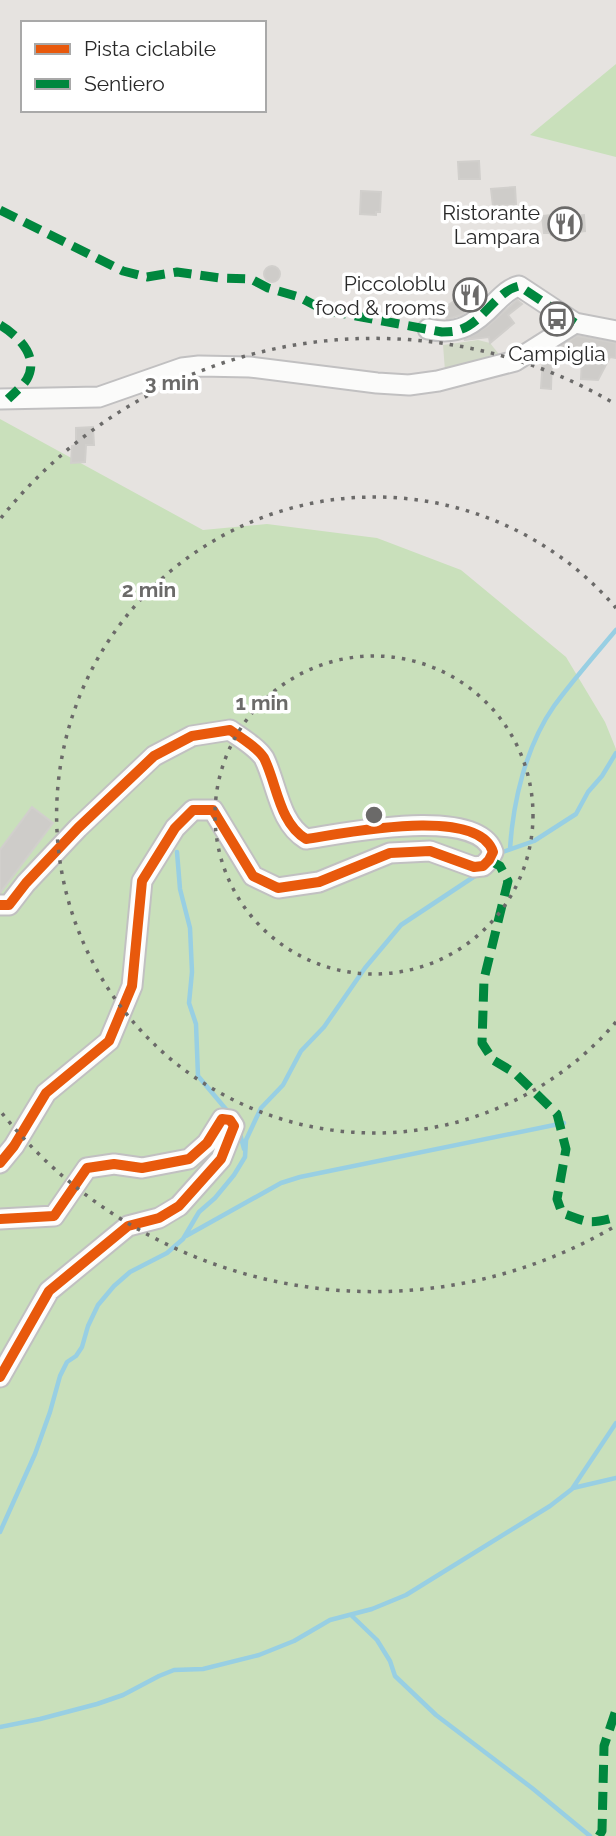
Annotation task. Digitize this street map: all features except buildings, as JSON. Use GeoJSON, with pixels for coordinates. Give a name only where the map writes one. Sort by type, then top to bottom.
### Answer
{"type":"FeatureCollection","features":[{"type":"Feature","properties":{"kind":"street"},"geometry":{"type":"LineString","coordinates":[[428,329],[442,332],[460,330],[519,286],[575,323],[616,331]]}},
{"type":"Feature","properties":{"kind":"street"},"geometry":{"type":"LineString","coordinates":[[0,399],[99,397],[181,368],[199,366],[250,367],[409,385],[450,378],[514,361],[575,323]]}},
{"type":"Feature","properties":{"kind":"street"},"geometry":{"type":"LineString","coordinates":[[0,905],[9,905],[78,828],[154,756],[192,736],[230,730],[263,756],[289,824],[297,834],[306,839],[400,825],[441,825],[477,835],[487,841],[493,852],[483,866],[474,867],[430,851],[390,853],[319,882],[278,888],[253,876],[213,810],[193,810],[175,828],[142,881],[132,986],[109,1041],[46,1093],[14,1146],[0,1163]]}},
{"type":"Feature","properties":{"kind":"street"},"geometry":{"type":"LineString","coordinates":[[0,1219],[54,1216],[87,1168],[114,1164],[142,1168],[189,1159],[207,1143],[222,1119],[230,1120],[234,1126],[221,1159],[179,1206],[159,1218],[128,1226],[49,1291],[0,1377]]}},
{"type":"Feature","properties":{"kind":"green space"},"geometry":{"type":"Polygon","coordinates":[[[616,64],[616,157],[530,135],[616,64]]]}},
{"type":"Feature","properties":{"kind":"green space"},"geometry":{"type":"Polygon","coordinates":[[[478,340],[490,343],[502,358],[445,371],[443,345],[478,340]]]}},
{"type":"Feature","properties":{"kind":"green space"},"geometry":{"type":"Polygon","coordinates":[[[0,419],[203,530],[267,524],[377,538],[461,570],[566,657],[605,722],[616,749],[616,1836],[0,1836],[0,419]]]}},
{"type":"Feature","properties":{"kind":"waterway"},"geometry":{"type":"LineString","coordinates":[[510,849],[518,793],[536,738],[554,706],[616,630]]}},
{"type":"Feature","properties":{"kind":"waterway"},"geometry":{"type":"LineString","coordinates":[[500,853],[534,841],[576,814],[616,753]]}},
{"type":"Feature","properties":{"kind":"waterway"},"geometry":{"type":"LineString","coordinates":[[177,852],[180,889],[190,928],[192,972],[189,1003],[196,1024],[198,1076],[230,1114]]}},
{"type":"Feature","properties":{"kind":"waterway"},"geometry":{"type":"LineString","coordinates":[[0,1532],[35,1454],[60,1376],[67,1362],[76,1356],[82,1347],[98,1305],[130,1272],[167,1253],[183,1239],[199,1212],[215,1198],[245,1157],[246,1140],[261,1108],[283,1085],[301,1051],[324,1027],[365,968],[401,925],[478,874]]}},
{"type":"Feature","properties":{"kind":"waterway"},"geometry":{"type":"LineString","coordinates":[[186,1236],[281,1183],[300,1177],[564,1123]]}},
{"type":"Feature","properties":{"kind":"waterway"},"geometry":{"type":"LineString","coordinates":[[239,1130],[244,1149]]}},
{"type":"Feature","properties":{"kind":"waterway"},"geometry":{"type":"LineString","coordinates":[[0,1727],[97,1704],[123,1695],[174,1670],[203,1669],[259,1655],[294,1641],[330,1620],[372,1609],[406,1595],[550,1506],[572,1489],[616,1423]]}},
{"type":"Feature","properties":{"kind":"waterway"},"geometry":{"type":"LineString","coordinates":[[573,1488],[616,1478]]}},
{"type":"Feature","properties":{"kind":"waterway"},"geometry":{"type":"LineString","coordinates":[[352,1616],[377,1640],[390,1661],[395,1676],[436,1715],[590,1836]]}},
{"type":"Feature","properties":{"kind":"marked path"},"geometry":{"type":"LineString","coordinates":[[0,210],[123,271],[147,277],[177,272],[251,279],[268,288],[299,297],[324,310],[442,332],[468,326],[503,294],[519,286],[575,323]]}},
{"type":"Feature","properties":{"kind":"marked path"},"geometry":{"type":"LineString","coordinates":[[0,325],[25,347],[31,362],[27,379],[8,399]]}},
{"type":"Feature","properties":{"kind":"marked path"},"geometry":{"type":"LineString","coordinates":[[489,860],[500,866],[508,881],[484,979],[482,1043],[493,1060],[515,1073],[557,1114],[566,1149],[557,1199],[562,1213],[588,1221],[616,1217]]}},
{"type":"Feature","properties":{"kind":"marked path"},"geometry":{"type":"LineString","coordinates":[[599,1836],[602,1831],[604,1746],[616,1710]]}},
{"type":"Feature","properties":{"kind":"cycle path"},"geometry":{"type":"LineString","coordinates":[[0,905],[9,905],[78,828],[154,756],[192,736],[230,730],[253,746],[264,758],[284,813],[297,832],[306,839],[407,826],[437,826],[463,829],[482,838],[493,852],[483,866],[474,867],[430,851],[390,853],[319,882],[278,888],[253,876],[213,810],[193,810],[175,828],[142,881],[132,986],[109,1041],[46,1093],[14,1146],[0,1163]]}},
{"type":"Feature","properties":{"kind":"cycle path"},"geometry":{"type":"LineString","coordinates":[[0,1219],[54,1216],[87,1168],[114,1164],[142,1168],[189,1159],[207,1143],[222,1119],[230,1120],[234,1126],[221,1159],[179,1206],[159,1218],[128,1226],[49,1291],[0,1377]]}},
{"type":"Feature","properties":{"kind":"place","name":"Ristorante Lampara"},"geometry":{"type":"Point","coordinates":[565,224]}},
{"type":"Feature","properties":{"kind":"place","name":"Piccoloblu food & rooms"},"geometry":{"type":"Point","coordinates":[470,295]}},
{"type":"Feature","properties":{"kind":"place","name":"Campiglia"},"geometry":{"type":"Point","coordinates":[557,319]}}]}
